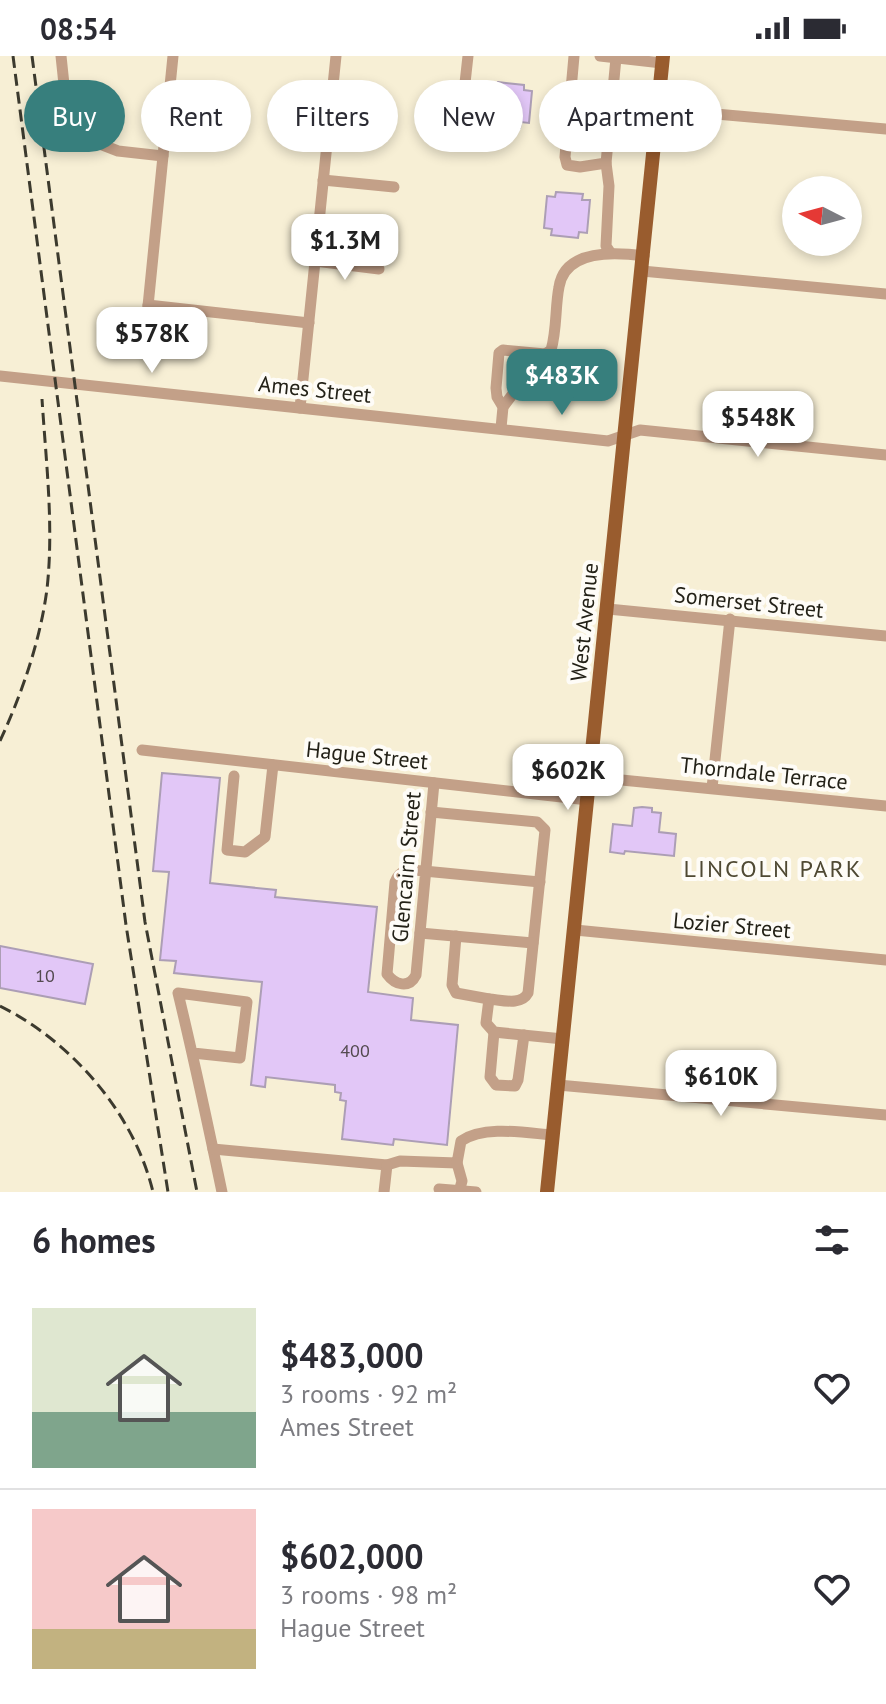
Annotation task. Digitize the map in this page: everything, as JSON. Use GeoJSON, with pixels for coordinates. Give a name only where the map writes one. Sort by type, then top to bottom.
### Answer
{"type":"FeatureCollection","features":[{"type":"Feature","properties":{"kind":"main road","name":"West Avenue"},"geometry":{"type":"LineString","coordinates":[[661,80],[663,59]]}},
{"type":"Feature","properties":{"kind":"main road","name":"West Avenue"},"geometry":{"type":"LineString","coordinates":[[547,1192],[655,152]]}},
{"type":"Feature","properties":{"kind":"street"},"geometry":{"type":"LineString","coordinates":[[61,56],[69,132],[118,151],[163,156]]}},
{"type":"Feature","properties":{"kind":"street"},"geometry":{"type":"LineString","coordinates":[[144,346],[173,56]]}},
{"type":"Feature","properties":{"kind":"street"},"geometry":{"type":"LineString","coordinates":[[300,408],[336,56]]}},
{"type":"Feature","properties":{"kind":"street"},"geometry":{"type":"LineString","coordinates":[[465,80],[468,56]]}},
{"type":"Feature","properties":{"kind":"street"},"geometry":{"type":"LineString","coordinates":[[574,56],[565,157],[567,165],[580,167],[606,163]]}},
{"type":"Feature","properties":{"kind":"street"},"geometry":{"type":"LineString","coordinates":[[600,56],[663,59]]}},
{"type":"Feature","properties":{"kind":"street"},"geometry":{"type":"LineString","coordinates":[[610,252],[606,246],[609,186],[606,163],[616,58]]}},
{"type":"Feature","properties":{"kind":"street"},"geometry":{"type":"LineString","coordinates":[[722,115],[886,129]]}},
{"type":"Feature","properties":{"kind":"street"},"geometry":{"type":"LineString","coordinates":[[323,180],[394,187]]}},
{"type":"Feature","properties":{"kind":"street"},"geometry":{"type":"LineString","coordinates":[[501,428],[503,407],[553,347],[559,286],[566,268],[610,252],[644,256]]}},
{"type":"Feature","properties":{"kind":"street"},"geometry":{"type":"LineString","coordinates":[[315,261],[379,269]]}},
{"type":"Feature","properties":{"kind":"street"},"geometry":{"type":"LineString","coordinates":[[642,271],[886,294]]}},
{"type":"Feature","properties":{"kind":"street"},"geometry":{"type":"LineString","coordinates":[[148,305],[309,323]]}},
{"type":"Feature","properties":{"kind":"street"},"geometry":{"type":"LineString","coordinates":[[503,407],[496,388],[500,351],[545,354]]}},
{"type":"Feature","properties":{"kind":"street","name":"Ames Street"},"geometry":{"type":"LineString","coordinates":[[0,376],[608,441],[640,430],[886,455]]}},
{"type":"Feature","properties":{"kind":"street","name":"Somerset Street"},"geometry":{"type":"LineString","coordinates":[[608,609],[886,636]]}},
{"type":"Feature","properties":{"kind":"street"},"geometry":{"type":"LineString","coordinates":[[712,788],[730,619]]}},
{"type":"Feature","properties":{"kind":"street","name":"Hague Street"},"geometry":{"type":"LineString","coordinates":[[142,750],[588,800]]}},
{"type":"Feature","properties":{"kind":"street"},"geometry":{"type":"LineString","coordinates":[[234,776],[227,850],[245,852],[265,837],[273,765]]}},
{"type":"Feature","properties":{"kind":"street","name":"Thorndale Terrace"},"geometry":{"type":"LineString","coordinates":[[591,777],[886,806]]}},
{"type":"Feature","properties":{"kind":"street","name":"Glencairn Street"},"geometry":{"type":"LineString","coordinates":[[424,871],[405,870],[398,874],[395,882],[387,974],[391,980],[407,984],[413,982],[418,956],[434,783]]}},
{"type":"Feature","properties":{"kind":"street"},"geometry":{"type":"LineString","coordinates":[[431,812],[537,822],[545,830],[525,999],[489,999],[456,993],[452,985],[456,936]]}},
{"type":"Feature","properties":{"kind":"street"},"geometry":{"type":"LineString","coordinates":[[424,871],[540,882]]}},
{"type":"Feature","properties":{"kind":"street","name":"Lozier Street"},"geometry":{"type":"LineString","coordinates":[[575,930],[886,960]]}},
{"type":"Feature","properties":{"kind":"street"},"geometry":{"type":"LineString","coordinates":[[420,933],[533,943]]}},
{"type":"Feature","properties":{"kind":"street"},"geometry":{"type":"LineString","coordinates":[[193,1053],[240,1058],[247,1002],[178,993],[222,1192]]}},
{"type":"Feature","properties":{"kind":"street"},"geometry":{"type":"LineString","coordinates":[[489,999],[486,1023],[494,1032],[563,1039]]}},
{"type":"Feature","properties":{"kind":"street"},"geometry":{"type":"LineString","coordinates":[[494,1032],[490,1077],[496,1085],[510,1087],[515,1086],[518,1080],[524,1035]]}},
{"type":"Feature","properties":{"kind":"street"},"geometry":{"type":"LineString","coordinates":[[558,1085],[886,1115]]}},
{"type":"Feature","properties":{"kind":"street"},"geometry":{"type":"LineString","coordinates":[[460,1191],[457,1163],[461,1141],[482,1133],[553,1135]]}},
{"type":"Feature","properties":{"kind":"street"},"geometry":{"type":"LineString","coordinates":[[213,1149],[387,1165],[400,1161],[457,1163]]}},
{"type":"Feature","properties":{"kind":"street"},"geometry":{"type":"LineString","coordinates":[[384,1192],[387,1165]]}},
{"type":"Feature","properties":{"kind":"street"},"geometry":{"type":"LineString","coordinates":[[439,1189],[476,1192]]}},
{"type":"Feature","properties":{"kind":"building"},"geometry":{"type":"Polygon","coordinates":[[[523,85],[524,90],[532,91],[529,123],[523,122],[523,85]]]}},
{"type":"Feature","properties":{"kind":"building"},"geometry":{"type":"Polygon","coordinates":[[[556,192],[583,194],[582,200],[590,200],[587,233],[579,232],[578,238],[551,235],[552,229],[544,228],[547,196],[555,197],[556,192]]]}},
{"type":"Feature","properties":{"kind":"building"},"geometry":{"type":"Polygon","coordinates":[[[162,773],[220,778],[210,883],[276,890],[275,897],[377,907],[368,992],[413,998],[411,1020],[458,1025],[447,1145],[394,1139],[393,1145],[342,1139],[346,1101],[340,1100],[341,1093],[335,1092],[335,1085],[266,1077],[265,1087],[251,1085],[262,982],[174,973],[176,961],[160,960],[169,872],[153,871],[162,773]]]}},
{"type":"Feature","properties":{"kind":"building"},"geometry":{"type":"Polygon","coordinates":[[[642,807],[661,813],[659,832],[676,834],[674,856],[610,852],[613,824],[632,826],[634,808],[642,807]]]}},
{"type":"Feature","properties":{"kind":"building"},"geometry":{"type":"Polygon","coordinates":[[[0,946],[93,964],[85,1004],[0,988],[0,946]]]}},
{"type":"Feature","properties":{"kind":"railway"},"geometry":{"type":"LineString","coordinates":[[13,56],[126,925],[168,1192]]}},
{"type":"Feature","properties":{"kind":"railway"},"geometry":{"type":"LineString","coordinates":[[32,56],[145,922],[197,1192]]}},
{"type":"Feature","properties":{"kind":"railway"},"geometry":{"type":"LineString","coordinates":[[0,741],[29,667],[47,589],[50,518],[42,399]]}},
{"type":"Feature","properties":{"kind":"railway"},"geometry":{"type":"LineString","coordinates":[[0,1006],[52,1039],[96,1083],[131,1135],[153,1192]]}},
{"type":"Feature","properties":{"kind":"district","name":"LINCOLN PARK"},"geometry":{"type":"Point","coordinates":[773,869]}}]}
